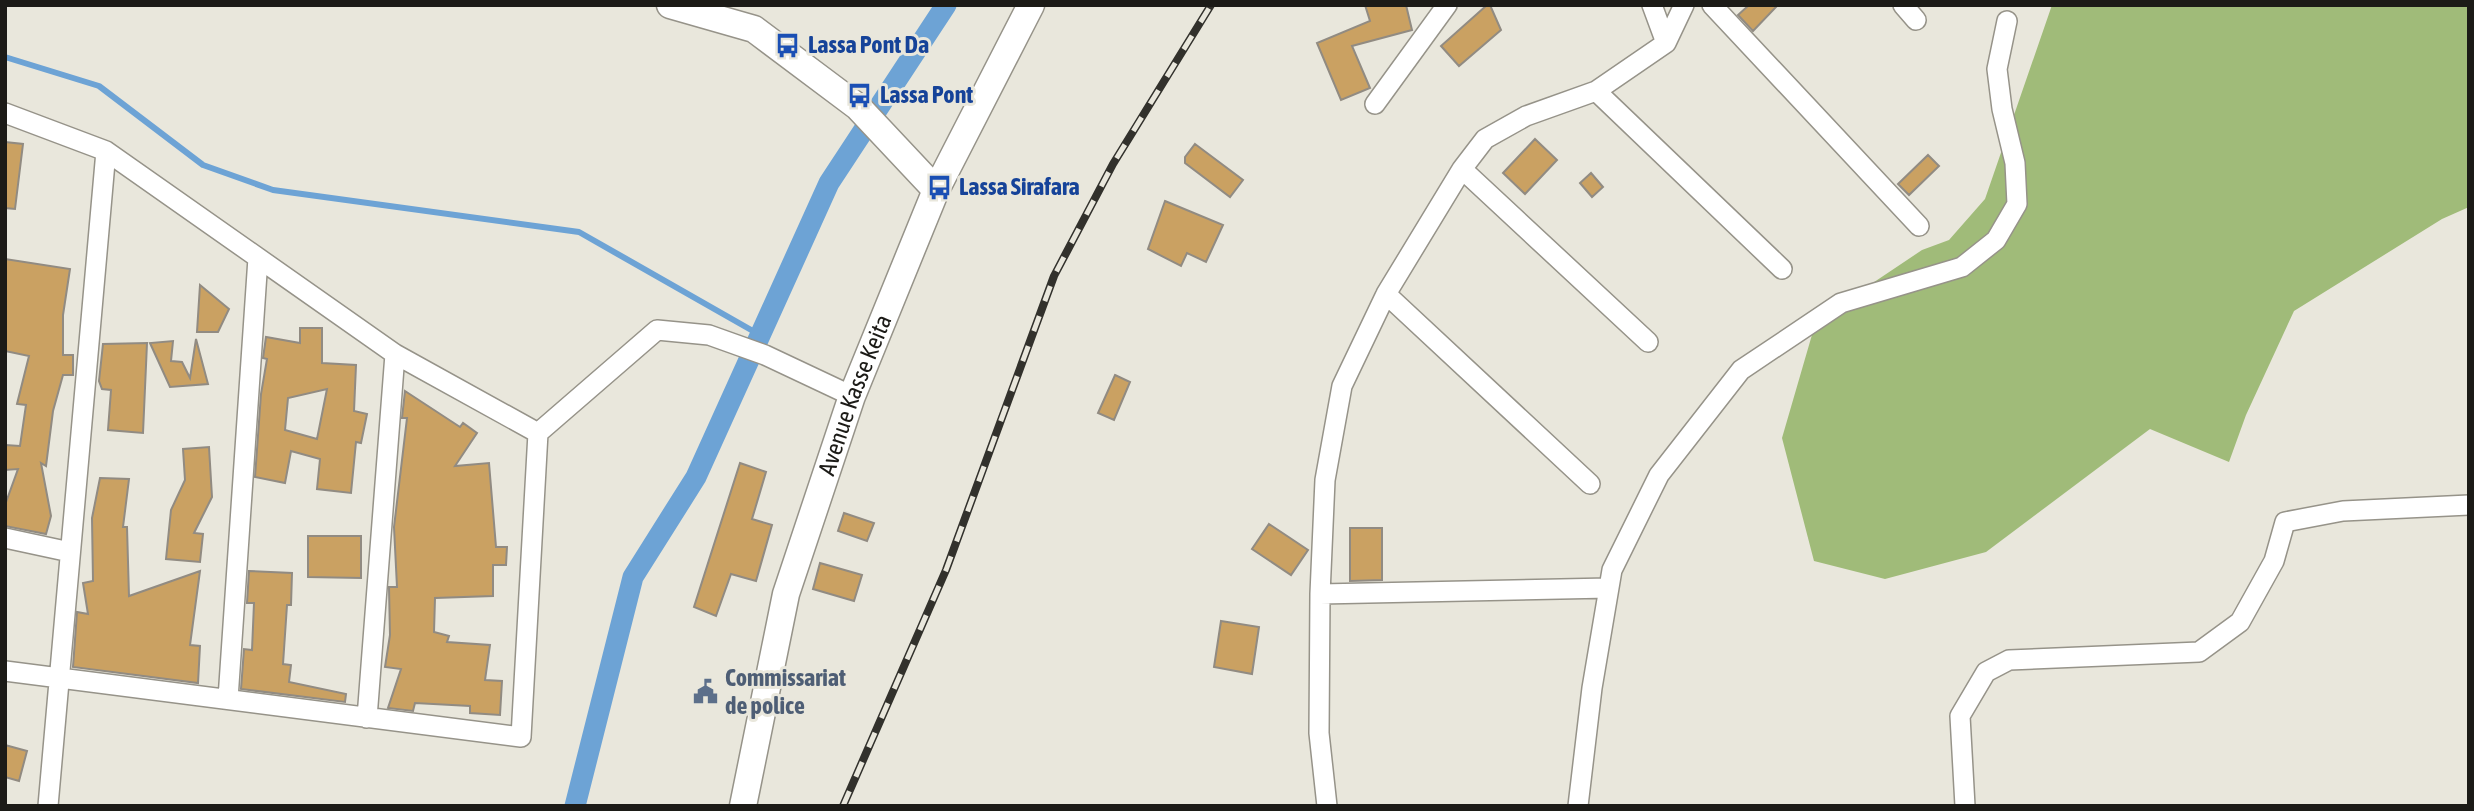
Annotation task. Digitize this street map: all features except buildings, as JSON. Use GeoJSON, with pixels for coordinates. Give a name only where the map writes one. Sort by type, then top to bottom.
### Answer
{"type":"FeatureCollection","features":[{"type":"Feature","properties":{"kind":"main road"},"geometry":{"type":"LineString","coordinates":[[670,5],[754,29],[858,107],[936,190]]}},
{"type":"Feature","properties":{"kind":"main road","name":"Avenue Kasse Keita"},"geometry":{"type":"LineString","coordinates":[[743,806],[786,593],[852,396],[936,190],[1031,5]]}},
{"type":"Feature","properties":{"kind":"street"},"geometry":{"type":"LineString","coordinates":[[1375,104],[1447,5]]}},
{"type":"Feature","properties":{"kind":"street"},"geometry":{"type":"LineString","coordinates":[[1652,5],[1666,43]]}},
{"type":"Feature","properties":{"kind":"street"},"geometry":{"type":"LineString","coordinates":[[1327,806],[1319,733],[1320,594],[1325,480],[1342,386],[1386,294],[1462,169],[1486,139],[1526,116],[1596,91],[1666,43],[1684,5]]}},
{"type":"Feature","properties":{"kind":"street"},"geometry":{"type":"LineString","coordinates":[[1712,5],[1919,226]]}},
{"type":"Feature","properties":{"kind":"street"},"geometry":{"type":"LineString","coordinates":[[1578,806],[1592,688],[1612,570],[1659,475],[1741,370],[1840,303],[1962,267],[1996,240],[2017,204],[2015,163],[2002,109],[1997,69],[2007,22]]}},
{"type":"Feature","properties":{"kind":"street"},"geometry":{"type":"LineString","coordinates":[[1596,91],[1782,269]]}},
{"type":"Feature","properties":{"kind":"street"},"geometry":{"type":"LineString","coordinates":[[5,113],[106,151],[395,355],[538,433]]}},
{"type":"Feature","properties":{"kind":"street"},"geometry":{"type":"LineString","coordinates":[[48,806],[106,151]]}},
{"type":"Feature","properties":{"kind":"street"},"geometry":{"type":"LineString","coordinates":[[1462,169],[1648,342]]}},
{"type":"Feature","properties":{"kind":"street"},"geometry":{"type":"LineString","coordinates":[[228,699],[258,258]]}},
{"type":"Feature","properties":{"kind":"street"},"geometry":{"type":"LineString","coordinates":[[1386,294],[1590,484]]}},
{"type":"Feature","properties":{"kind":"street"},"geometry":{"type":"LineString","coordinates":[[5,671],[521,737],[538,433],[657,330],[709,335],[765,355],[852,396]]}},
{"type":"Feature","properties":{"kind":"street"},"geometry":{"type":"LineString","coordinates":[[368,718],[395,355]]}},
{"type":"Feature","properties":{"kind":"street"},"geometry":{"type":"LineString","coordinates":[[1965,806],[1960,716],[1986,672],[2009,660],[2199,652],[2240,622],[2274,561],[2285,522],[2343,511],[2469,505]]}},
{"type":"Feature","properties":{"kind":"street"},"geometry":{"type":"LineString","coordinates":[[5,538],[70,552]]}},
{"type":"Feature","properties":{"kind":"street"},"geometry":{"type":"LineString","coordinates":[[1320,594],[1609,588]]}},
{"type":"Feature","properties":{"kind":"green space"},"geometry":{"type":"Polygon","coordinates":[[[2052,5],[2469,5],[2469,207],[2442,219],[2294,311],[2246,415],[2229,462],[2150,429],[1986,552],[1885,579],[1814,561],[1782,438],[1816,321],[1922,250],[1949,240],[1985,199],[2052,5]]]}},
{"type":"Feature","properties":{"kind":"waterway"},"geometry":{"type":"LineString","coordinates":[[575,806],[633,577],[696,477],[829,183],[946,5]]}},
{"type":"Feature","properties":{"kind":"waterway"},"geometry":{"type":"LineString","coordinates":[[5,57],[99,86],[203,165],[273,190],[579,232],[760,335]]}},
{"type":"Feature","properties":{"kind":"railway"},"geometry":{"type":"LineString","coordinates":[[843,806],[946,570],[1054,276],[1113,164],[1211,5]]}},
{"type":"Feature","properties":{"kind":"place","name":"Lassa Pont Da"},"geometry":{"type":"Point","coordinates":[788,45]}},
{"type":"Feature","properties":{"kind":"place","name":"Lassa Pont"},"geometry":{"type":"Point","coordinates":[860,95]}},
{"type":"Feature","properties":{"kind":"place","name":"Lassa Sirafara"},"geometry":{"type":"Point","coordinates":[939,187]}},
{"type":"Feature","properties":{"kind":"place","name":"Commissariat de police"},"geometry":{"type":"Point","coordinates":[705,692]}}]}
